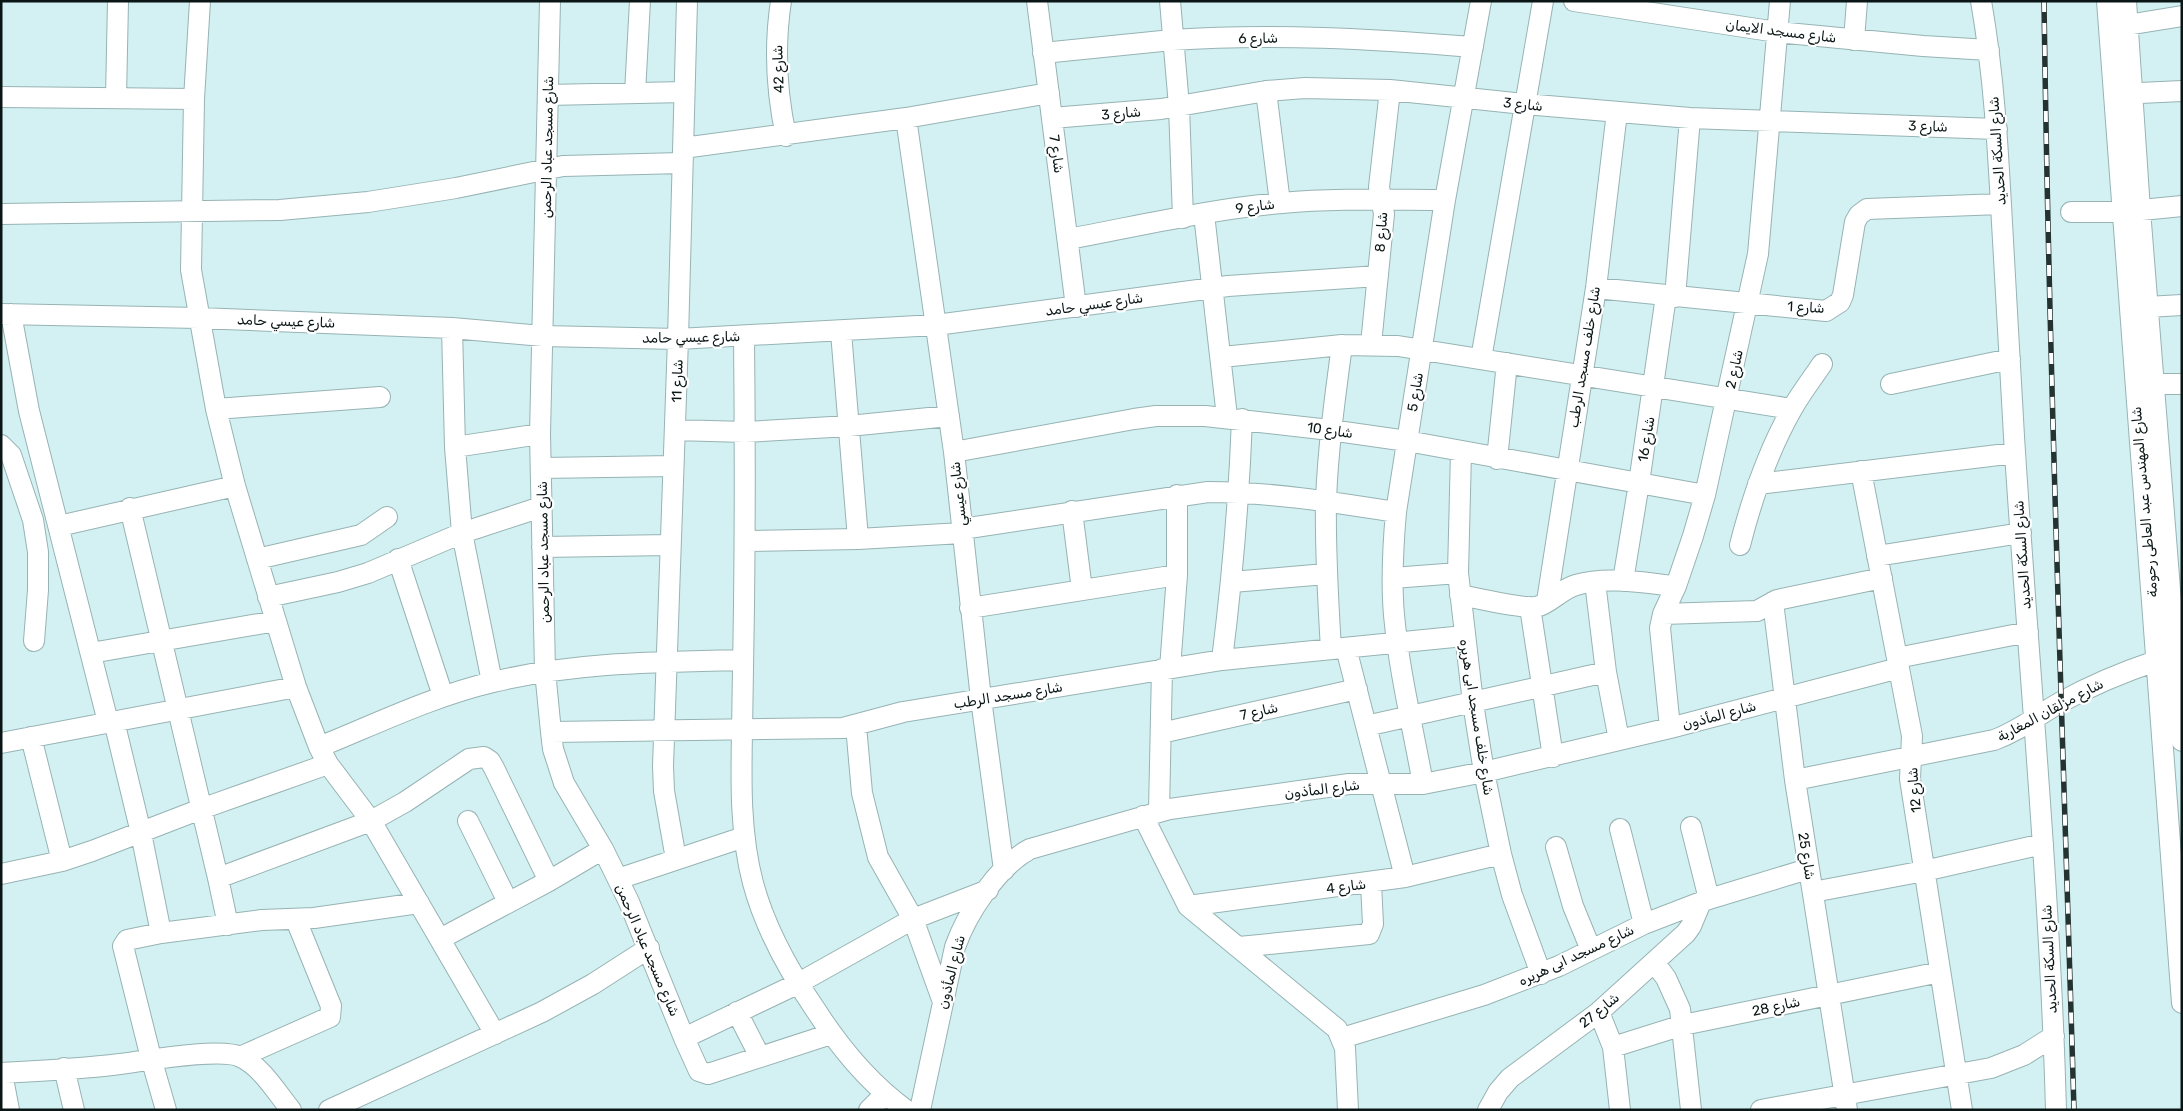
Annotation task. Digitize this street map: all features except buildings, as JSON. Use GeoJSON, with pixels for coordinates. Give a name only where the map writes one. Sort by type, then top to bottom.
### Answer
{"type":"FeatureCollection","features":[{"type":"Feature","properties":{"kind":"street"},"geometry":{"type":"LineString","coordinates":[[116,98],[118,1]]}},
{"type":"Feature","properties":{"kind":"street"},"geometry":{"type":"LineString","coordinates":[[200,1],[194,99],[191,270],[216,409],[235,486],[296,687],[324,756],[371,821],[495,1034]]}},
{"type":"Feature","properties":{"kind":"street","name":"شارع مسجد عباد الرحمن"},"geometry":{"type":"LineString","coordinates":[[550,1],[540,434],[545,671],[553,749],[564,783],[618,878],[699,1070],[708,1074],[760,1057]]}},
{"type":"Feature","properties":{"kind":"street"},"geometry":{"type":"LineString","coordinates":[[635,93],[640,1]]}},
{"type":"Feature","properties":{"kind":"street","name":"شارع 11"},"geometry":{"type":"LineString","coordinates":[[676,859],[664,791],[666,662],[678,339],[686,1]]}},
{"type":"Feature","properties":{"kind":"street","name":"شارع 42"},"geometry":{"type":"LineString","coordinates":[[781,1],[777,27],[776,64],[778,100],[786,136]]}},
{"type":"Feature","properties":{"kind":"street","name":"شارع 7"},"geometry":{"type":"LineString","coordinates":[[1037,1],[1076,307]]}},
{"type":"Feature","properties":{"kind":"street"},"geometry":{"type":"LineString","coordinates":[[1170,1],[1179,106],[1183,218]]}},
{"type":"Feature","properties":{"kind":"street","name":"شارع 5"},"geometry":{"type":"LineString","coordinates":[[1423,784],[1397,643],[1394,613],[1393,578],[1396,512],[1445,200],[1481,1]]}},
{"type":"Feature","properties":{"kind":"street"},"geometry":{"type":"LineString","coordinates":[[1482,359],[1543,1]]}},
{"type":"Feature","properties":{"kind":"street","name":"شارع مسجد الايمان"},"geometry":{"type":"LineString","coordinates":[[1574,1],[1777,32],[1989,50]]}},
{"type":"Feature","properties":{"kind":"street","name":"شارع 2"},"geometry":{"type":"LineString","coordinates":[[1670,728],[1660,628],[1663,614],[1676,586],[1705,495],[1748,303],[1762,227],[1780,1]]}},
{"type":"Feature","properties":{"kind":"street"},"geometry":{"type":"LineString","coordinates":[[1854,40],[1857,1]]}},
{"type":"Feature","properties":{"kind":"street","name":"شارع السكة الحديد"},"geometry":{"type":"LineString","coordinates":[[1981,1],[1989,50],[1997,128],[2015,453],[2054,1036],[2056,1110]]}},
{"type":"Feature","properties":{"kind":"street","name":"شارع المهندس عبد العاطى رحومة"},"geometry":{"type":"LineString","coordinates":[[2107,1],[2122,94],[2156,661],[2174,786],[2182,1003]]}},
{"type":"Feature","properties":{"kind":"street","name":"شارع المهندس عبد العاطى رحومة"},"geometry":{"type":"LineString","coordinates":[[2122,94],[2127,25],[2126,1]]}},
{"type":"Feature","properties":{"kind":"street"},"geometry":{"type":"LineString","coordinates":[[2127,25],[2182,16]]}},
{"type":"Feature","properties":{"kind":"street","name":"شارع 6"},"geometry":{"type":"LineString","coordinates":[[1043,53],[1173,40],[1294,37],[1473,47]]}},
{"type":"Feature","properties":{"kind":"street","name":"شارع 3"},"geometry":{"type":"LineString","coordinates":[[1052,118],[1179,106],[1266,91],[1305,88],[1390,90],[1690,118],[1997,128]]}},
{"type":"Feature","properties":{"kind":"street","name":"شارع 8"},"geometry":{"type":"LineString","coordinates":[[1371,344],[1384,214],[1379,187],[1390,90]]}},
{"type":"Feature","properties":{"kind":"street"},"geometry":{"type":"LineString","coordinates":[[1266,91],[1280,203]]}},
{"type":"Feature","properties":{"kind":"street"},"geometry":{"type":"LineString","coordinates":[[2122,94],[2182,91]]}},
{"type":"Feature","properties":{"kind":"street"},"geometry":{"type":"LineString","coordinates":[[548,95],[684,92]]}},
{"type":"Feature","properties":{"kind":"street"},"geometry":{"type":"LineString","coordinates":[[1,214],[280,210],[368,202],[456,188],[546,169],[683,155],[786,136],[906,118],[1049,93]]}},
{"type":"Feature","properties":{"kind":"street"},"geometry":{"type":"LineString","coordinates":[[1,97],[194,99]]}},
{"type":"Feature","properties":{"kind":"street","name":"شارع خلف مسجد الرطب"},"geometry":{"type":"LineString","coordinates":[[1552,757],[1543,686],[1539,604],[1566,470],[1596,288],[1617,112]]}},
{"type":"Feature","properties":{"kind":"street","name":"شارع عيسي"},"geometry":{"type":"LineString","coordinates":[[906,118],[954,452],[980,699],[1004,870]]}},
{"type":"Feature","properties":{"kind":"street","name":"شارع 16"},"geometry":{"type":"LineString","coordinates":[[1623,581],[1654,387],[1671,296],[1690,118]]}},
{"type":"Feature","properties":{"kind":"street","name":"شارع 9"},"geometry":{"type":"LineString","coordinates":[[1068,238],[1204,214],[1280,203],[1329,200],[1445,200]]}},
{"type":"Feature","properties":{"kind":"street","name":"شارع 1"},"geometry":{"type":"LineString","coordinates":[[1596,288],[1826,311],[1840,302],[1844,294],[1855,222],[1859,215],[1867,209],[2001,204]]}},
{"type":"Feature","properties":{"kind":"street"},"geometry":{"type":"LineString","coordinates":[[2071,212],[2130,211],[2182,206]]}},
{"type":"Feature","properties":{"kind":"street","name":"شارع المهندس عبد العاطى رحومة"},"geometry":{"type":"LineString","coordinates":[[2130,211],[2147,307],[2153,384],[2174,558],[2182,741]]}},
{"type":"Feature","properties":{"kind":"street"},"geometry":{"type":"LineString","coordinates":[[1204,214],[1222,357],[1235,418],[1239,492],[1232,582],[1222,660]]}},
{"type":"Feature","properties":{"kind":"street","name":"شارع عيسي حامد"},"geometry":{"type":"LineString","coordinates":[[6,314],[199,318],[452,328],[543,336],[678,339],[841,332],[936,325],[1213,288],[1378,276]]}},
{"type":"Feature","properties":{"kind":"street"},"geometry":{"type":"LineString","coordinates":[[2147,307],[2182,305]]}},
{"type":"Feature","properties":{"kind":"street"},"geometry":{"type":"LineString","coordinates":[[6,314],[91,653],[141,833],[161,933]]}},
{"type":"Feature","properties":{"kind":"street"},"geometry":{"type":"LineString","coordinates":[[452,328],[455,447],[462,533],[492,682]]}},
{"type":"Feature","properties":{"kind":"street"},"geometry":{"type":"LineString","coordinates":[[841,332],[858,538]]}},
{"type":"Feature","properties":{"kind":"street"},"geometry":{"type":"LineString","coordinates":[[744,337],[745,541],[742,792],[744,837],[753,885],[785,961],[797,984],[831,1034],[868,1078],[906,1110]]}},
{"type":"Feature","properties":{"kind":"street"},"geometry":{"type":"LineString","coordinates":[[1222,357],[1342,345],[1371,344],[1422,349],[1792,409]]}},
{"type":"Feature","properties":{"kind":"street"},"geometry":{"type":"LineString","coordinates":[[1342,345],[1330,430],[1326,501],[1326,574],[1339,648],[1357,689],[1405,878]]}},
{"type":"Feature","properties":{"kind":"street"},"geometry":{"type":"LineString","coordinates":[[1891,384],[2010,358]]}},
{"type":"Feature","properties":{"kind":"street"},"geometry":{"type":"LineString","coordinates":[[1497,459],[1507,363]]}},
{"type":"Feature","properties":{"kind":"street"},"geometry":{"type":"LineString","coordinates":[[1740,545],[1758,484],[1792,409],[1822,364]]}},
{"type":"Feature","properties":{"kind":"street"},"geometry":{"type":"LineString","coordinates":[[2153,384],[2182,384]]}},
{"type":"Feature","properties":{"kind":"street"},"geometry":{"type":"LineString","coordinates":[[216,409],[380,397]]}},
{"type":"Feature","properties":{"kind":"street"},"geometry":{"type":"LineString","coordinates":[[675,430],[744,432],[849,426],[949,416]]}},
{"type":"Feature","properties":{"kind":"street","name":"شارع 10"},"geometry":{"type":"LineString","coordinates":[[954,452],[1107,423],[1156,416],[1205,416],[1235,418],[1407,441],[1497,459],[1705,495]]}},
{"type":"Feature","properties":{"kind":"street"},"geometry":{"type":"LineString","coordinates":[[455,447],[540,434]]}},
{"type":"Feature","properties":{"kind":"street"},"geometry":{"type":"LineString","coordinates":[[1,445],[11,454],[21,481],[34,528],[38,552],[38,590],[34,641]]}},
{"type":"Feature","properties":{"kind":"street","name":"شارع خلف مسجد ابى هريره"},"geometry":{"type":"LineString","coordinates":[[1461,452],[1458,573],[1473,703],[1484,772],[1501,854],[1512,895],[1541,974]]}},
{"type":"Feature","properties":{"kind":"street"},"geometry":{"type":"LineString","coordinates":[[1758,484],[2015,453]]}},
{"type":"Feature","properties":{"kind":"street"},"geometry":{"type":"LineString","coordinates":[[541,468],[673,466]]}},
{"type":"Feature","properties":{"kind":"street","name":"شارع 12"},"geometry":{"type":"LineString","coordinates":[[1861,471],[1912,736],[1910,779],[1962,1110]]}},
{"type":"Feature","properties":{"kind":"street"},"geometry":{"type":"LineString","coordinates":[[59,526],[130,508],[235,486]]}},
{"type":"Feature","properties":{"kind":"street"},"geometry":{"type":"LineString","coordinates":[[745,541],[858,538],[962,531],[1072,511],[1208,492],[1239,492],[1326,501],[1396,512]]}},
{"type":"Feature","properties":{"kind":"street"},"geometry":{"type":"LineString","coordinates":[[1177,496],[1177,575],[1151,814],[1188,906],[1330,1021],[1342,1038],[1347,1059],[1348,1110]]}},
{"type":"Feature","properties":{"kind":"street"},"geometry":{"type":"LineString","coordinates":[[268,597],[338,582],[368,573],[462,533],[541,507]]}},
{"type":"Feature","properties":{"kind":"street"},"geometry":{"type":"LineString","coordinates":[[130,508],[228,925]]}},
{"type":"Feature","properties":{"kind":"street"},"geometry":{"type":"LineString","coordinates":[[1072,511],[1082,590]]}},
{"type":"Feature","properties":{"kind":"street"},"geometry":{"type":"LineString","coordinates":[[257,559],[361,535],[387,517]]}},
{"type":"Feature","properties":{"kind":"street"},"geometry":{"type":"LineString","coordinates":[[1877,556],[2021,533]]}},
{"type":"Feature","properties":{"kind":"street"},"geometry":{"type":"LineString","coordinates":[[542,547],[670,545]]}},
{"type":"Feature","properties":{"kind":"street"},"geometry":{"type":"LineString","coordinates":[[398,559],[443,696]]}},
{"type":"Feature","properties":{"kind":"street"},"geometry":{"type":"LineString","coordinates":[[1393,578],[1458,573]]}},
{"type":"Feature","properties":{"kind":"street"},"geometry":{"type":"LineString","coordinates":[[1232,582],[1326,574]]}},
{"type":"Feature","properties":{"kind":"street"},"geometry":{"type":"LineString","coordinates":[[970,608],[1177,575]]}},
{"type":"Feature","properties":{"kind":"street"},"geometry":{"type":"LineString","coordinates":[[1663,614],[1757,611],[1773,602],[1882,578]]}},
{"type":"Feature","properties":{"kind":"street"},"geometry":{"type":"LineString","coordinates":[[1460,595],[1539,604],[1566,588],[1595,582],[1623,581],[1676,586]]}},
{"type":"Feature","properties":{"kind":"street"},"geometry":{"type":"LineString","coordinates":[[1595,582],[1606,672],[1620,740]]}},
{"type":"Feature","properties":{"kind":"street","name":"شارع 25"},"geometry":{"type":"LineString","coordinates":[[1773,602],[1794,780],[1846,1102]]}},
{"type":"Feature","properties":{"kind":"street"},"geometry":{"type":"LineString","coordinates":[[91,653],[276,621]]}},
{"type":"Feature","properties":{"kind":"street","name":"شارع المأذون"},"geometry":{"type":"LineString","coordinates":[[920,1110],[943,1002],[964,922],[1011,862],[1030,849],[1151,814],[1349,784],[1423,784],[1484,772],[1670,728],[1784,698],[1898,663],[2028,632]]}},
{"type":"Feature","properties":{"kind":"street","name":"شارع مسجد الرطب"},"geometry":{"type":"LineString","coordinates":[[550,732],[830,729],[856,726],[891,715],[980,699],[1222,660],[1464,636]]}},
{"type":"Feature","properties":{"kind":"street"},"geometry":{"type":"LineString","coordinates":[[1,874],[62,861],[201,809],[324,756],[443,696],[492,682],[545,671],[624,663],[743,660]]}},
{"type":"Feature","properties":{"kind":"street","name":"شارع مزلقان المغاربة"},"geometry":{"type":"LineString","coordinates":[[1794,780],[1994,740],[2018,730],[2034,718],[2091,686],[2156,661]]}},
{"type":"Feature","properties":{"kind":"street"},"geometry":{"type":"LineString","coordinates":[[1366,726],[1606,672]]}},
{"type":"Feature","properties":{"kind":"street"},"geometry":{"type":"LineString","coordinates":[[1,743],[296,687]]}},
{"type":"Feature","properties":{"kind":"street","name":"شارع 7"},"geometry":{"type":"LineString","coordinates":[[1161,733],[1357,689]]}},
{"type":"Feature","properties":{"kind":"street"},"geometry":{"type":"LineString","coordinates":[[856,726],[862,793],[878,857],[913,919],[943,1002]]}},
{"type":"Feature","properties":{"kind":"street"},"geometry":{"type":"LineString","coordinates":[[31,737],[62,861]]}},
{"type":"Feature","properties":{"kind":"street"},"geometry":{"type":"LineString","coordinates":[[218,878],[371,821],[405,802],[462,763],[476,757],[484,757],[490,761],[494,768],[549,881]]}},
{"type":"Feature","properties":{"kind":"street"},"geometry":{"type":"LineString","coordinates":[[468,821],[508,902]]}},
{"type":"Feature","properties":{"kind":"street"},"geometry":{"type":"LineString","coordinates":[[1691,827],[1705,901]]}},
{"type":"Feature","properties":{"kind":"street"},"geometry":{"type":"LineString","coordinates":[[1620,829],[1644,924]]}},
{"type":"Feature","properties":{"kind":"street"},"geometry":{"type":"LineString","coordinates":[[618,878],[744,837]]}},
{"type":"Feature","properties":{"kind":"street"},"geometry":{"type":"LineString","coordinates":[[1813,892],[1924,871],[2042,844]]}},
{"type":"Feature","properties":{"kind":"street"},"geometry":{"type":"LineString","coordinates":[[1556,847],[1573,906],[1591,950]]}},
{"type":"Feature","properties":{"kind":"street"},"geometry":{"type":"LineString","coordinates":[[440,939],[549,881],[603,849]]}},
{"type":"Feature","properties":{"kind":"street","name":"شارع 4"},"geometry":{"type":"LineString","coordinates":[[1188,906],[1405,878],[1501,854]]}},
{"type":"Feature","properties":{"kind":"street","name":"شارع مسجد ابى هريره"},"geometry":{"type":"LineString","coordinates":[[1342,1038],[1484,995],[1541,974],[1644,924],[1705,901],[1808,869]]}},
{"type":"Feature","properties":{"kind":"street"},"geometry":{"type":"LineString","coordinates":[[1239,947],[1369,934],[1373,924],[1371,882]]}},
{"type":"Feature","properties":{"kind":"street"},"geometry":{"type":"LineString","coordinates":[[684,1038],[797,984],[913,919],[988,890]]}},
{"type":"Feature","properties":{"kind":"street","name":"شارع 27"},"geometry":{"type":"LineString","coordinates":[[1488,1110],[1498,1092],[1510,1078],[1598,1012],[1686,933],[1705,901]]}},
{"type":"Feature","properties":{"kind":"street"},"geometry":{"type":"LineString","coordinates":[[166,1110],[123,946],[127,940],[161,933],[272,920],[296,920],[419,903]]}},
{"type":"Feature","properties":{"kind":"street"},"geometry":{"type":"LineString","coordinates":[[240,1057],[330,1017],[331,1006],[296,920]]}},
{"type":"Feature","properties":{"kind":"street"},"geometry":{"type":"LineString","coordinates":[[329,1110],[568,999],[649,948]]}},
{"type":"Feature","properties":{"kind":"street"},"geometry":{"type":"LineString","coordinates":[[1654,962],[1670,985],[1680,1009],[1691,1110]]}},
{"type":"Feature","properties":{"kind":"street","name":"شارع 28"},"geometry":{"type":"LineString","coordinates":[[1613,1047],[1683,1025],[1940,972]]}},
{"type":"Feature","properties":{"kind":"street"},"geometry":{"type":"LineString","coordinates":[[737,1012],[760,1057],[831,1034]]}},
{"type":"Feature","properties":{"kind":"street"},"geometry":{"type":"LineString","coordinates":[[1598,1012],[1613,1047],[1620,1110]]}},
{"type":"Feature","properties":{"kind":"street"},"geometry":{"type":"LineString","coordinates":[[1762,1110],[1846,1102],[1991,1068],[2024,1055],[2054,1036]]}},
{"type":"Feature","properties":{"kind":"street"},"geometry":{"type":"LineString","coordinates":[[9,1110],[2,1073],[120,1064],[151,1058],[213,1054],[240,1057],[259,1071],[290,1110]]}},
{"type":"Feature","properties":{"kind":"street"},"geometry":{"type":"LineString","coordinates":[[64,1068],[74,1110]]}},
{"type":"Feature","properties":{"kind":"street"},"geometry":{"type":"LineString","coordinates":[[869,1110],[885,1094]]}},
{"type":"Feature","properties":{"kind":"railway"},"geometry":{"type":"LineString","coordinates":[[2044,1],[2053,417],[2074,1110]]}}]}
